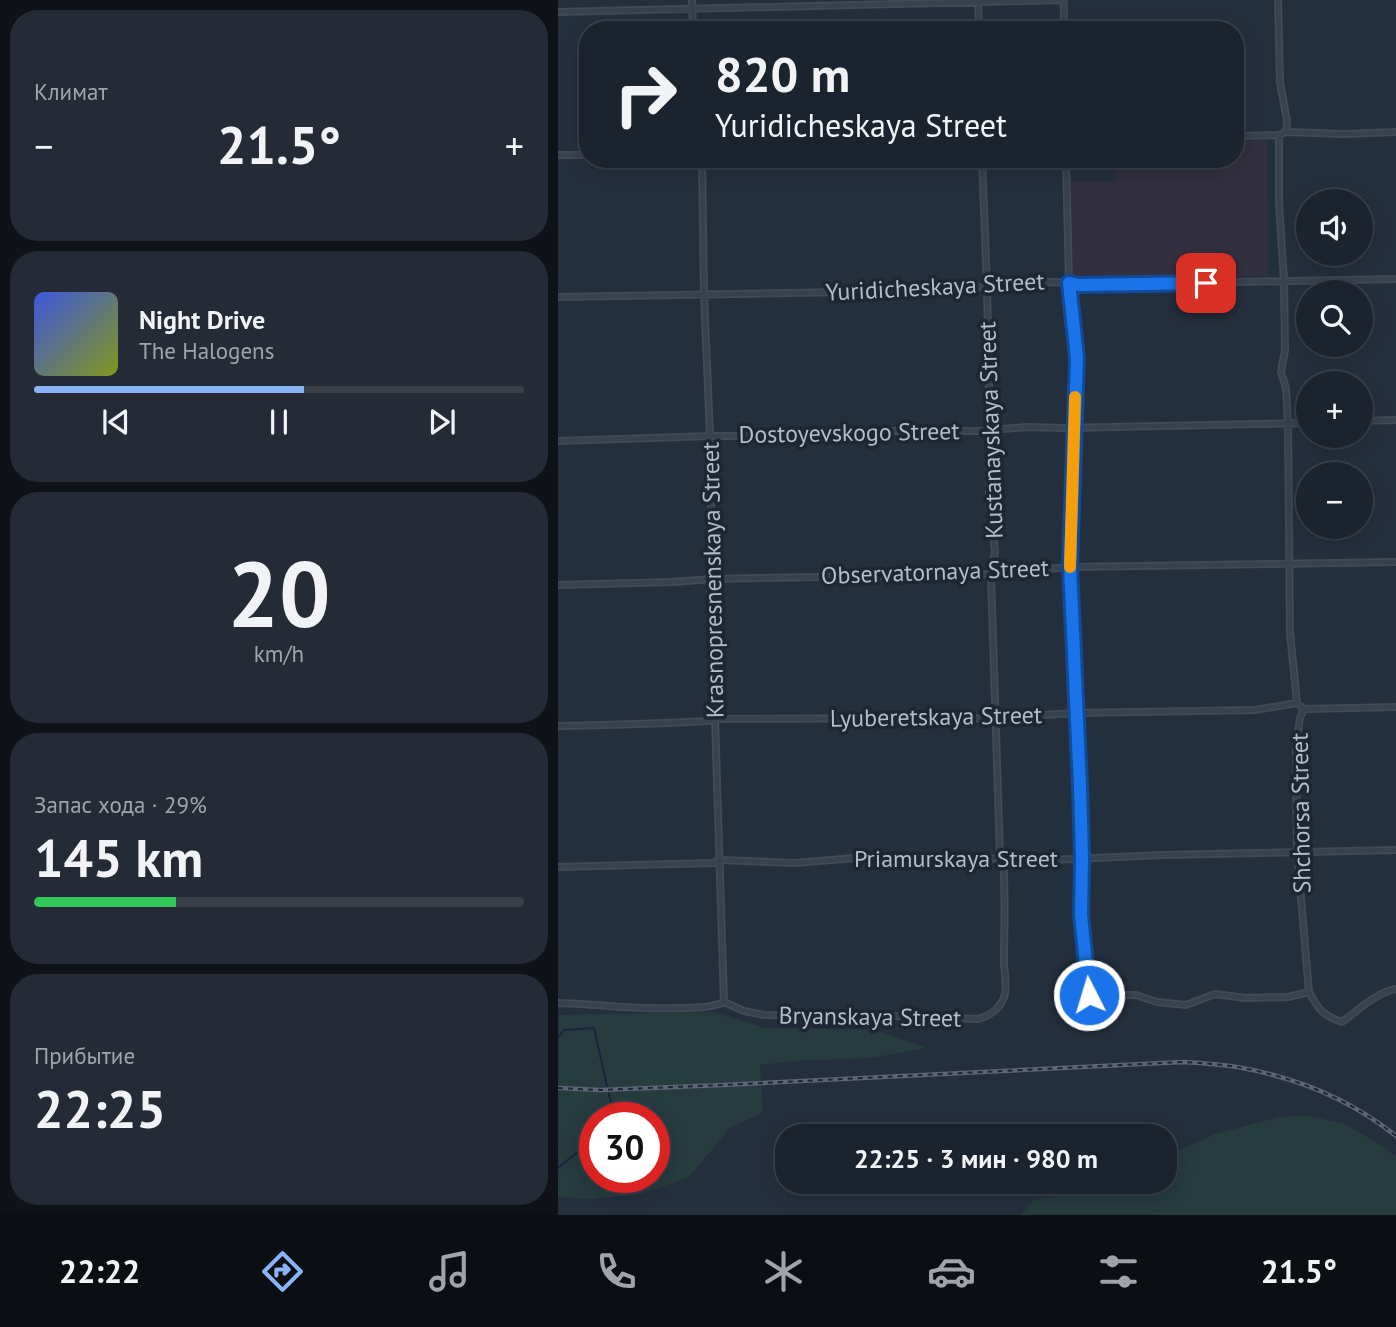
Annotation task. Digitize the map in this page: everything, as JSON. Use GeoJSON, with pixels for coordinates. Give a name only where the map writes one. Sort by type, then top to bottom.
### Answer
{"type":"FeatureCollection","features":[{"type":"Feature","properties":{"kind":"street"},"geometry":{"type":"LineString","coordinates":[[692,0],[693,21]]}},
{"type":"Feature","properties":{"kind":"street"},"geometry":{"type":"LineString","coordinates":[[558,12],[1063,0],[1063,21]]}},
{"type":"Feature","properties":{"kind":"street"},"geometry":{"type":"LineString","coordinates":[[1278,0],[1280,82],[1287,121],[1286,132]]}},
{"type":"Feature","properties":{"kind":"street"},"geometry":{"type":"LineString","coordinates":[[978,1],[979,21]]}},
{"type":"Feature","properties":{"kind":"street"},"geometry":{"type":"LineString","coordinates":[[1244,136],[1279,135],[1286,132],[1396,132]]}},
{"type":"Feature","properties":{"kind":"street","name":"Shchorsa Street"},"geometry":{"type":"LineString","coordinates":[[1279,135],[1285,350],[1281,372],[1286,388],[1288,424],[1290,633],[1297,703],[1304,709],[1296,744],[1297,851],[1309,992]]}},
{"type":"Feature","properties":{"kind":"street"},"geometry":{"type":"LineString","coordinates":[[558,155],[579,155]]}},
{"type":"Feature","properties":{"kind":"street","name":"Krasnopresnenskaya Street"},"geometry":{"type":"LineString","coordinates":[[702,168],[724,1002]]}},
{"type":"Feature","properties":{"kind":"street","name":"Kustanayskaya Street"},"geometry":{"type":"LineString","coordinates":[[982,168],[990,429],[989,495],[994,552],[991,574],[1005,992]]}},
{"type":"Feature","properties":{"kind":"street"},"geometry":{"type":"LineString","coordinates":[[1066,168],[1069,283],[1077,358],[1070,566],[1082,858],[1081,915],[1089,995],[1136,995],[1157,1002],[1186,1005],[1215,994],[1245,998],[1288,997],[1309,992],[1319,1010],[1342,1022],[1373,999],[1396,989]]}},
{"type":"Feature","properties":{"kind":"street","name":"Yuridicheskaya Street"},"geometry":{"type":"LineString","coordinates":[[558,297],[901,291],[1057,282],[1078,285],[1396,279]]}},
{"type":"Feature","properties":{"kind":"street"},"geometry":{"type":"LineString","coordinates":[[1373,421],[1396,420]]}},
{"type":"Feature","properties":{"kind":"street","name":"Dostoyevskogo Street"},"geometry":{"type":"LineString","coordinates":[[558,441],[1028,427],[1296,424]]}},
{"type":"Feature","properties":{"kind":"street","name":"Observatornaya Street"},"geometry":{"type":"LineString","coordinates":[[558,585],[991,574],[1070,566],[1396,562]]}},
{"type":"Feature","properties":{"kind":"street","name":"Lyuberetskaya Street"},"geometry":{"type":"LineString","coordinates":[[558,726],[707,722],[715,719],[995,718],[1076,713],[1255,710],[1297,703]]}},
{"type":"Feature","properties":{"kind":"street"},"geometry":{"type":"LineString","coordinates":[[1304,709],[1396,707]]}},
{"type":"Feature","properties":{"kind":"street","name":"Priamurskaya Street"},"geometry":{"type":"LineString","coordinates":[[558,867],[713,863],[721,860],[795,863],[855,858],[1001,860],[1396,850]]}},
{"type":"Feature","properties":{"kind":"street","name":"Bryanskaya Street"},"geometry":{"type":"LineString","coordinates":[[724,1002],[744,1011],[764,1015],[978,1019],[991,1014],[1001,1003],[1005,992]]}},
{"type":"Feature","properties":{"kind":"street"},"geometry":{"type":"LineString","coordinates":[[558,1003],[657,1009],[698,1008],[724,1002]]}},
{"type":"Feature","properties":{"kind":"shaded area"},"geometry":{"type":"Polygon","coordinates":[[[1267,140],[1268,276],[1071,278],[1067,182],[1116,182],[1117,168],[1244,168],[1244,141],[1267,140]]]}},
{"type":"Feature","properties":{"kind":"green space"},"geometry":{"type":"Polygon","coordinates":[[[713,1012],[765,1028],[876,1030],[926,1048],[871,1058],[760,1065],[763,1112],[730,1128],[689,1177],[670,1184],[670,1102],[579,1102],[579,1193],[645,1193],[587,1199],[558,1197],[559,1015],[713,1012]]]}},
{"type":"Feature","properties":{"kind":"green space"},"geometry":{"type":"Polygon","coordinates":[[[1305,1115],[1345,1124],[1396,1157],[1396,1215],[1020,1215],[1034,1200],[1070,1194],[1177,1194],[1177,1151],[1215,1134],[1280,1117],[1305,1115]]]}},
{"type":"Feature","properties":{"kind":"waterway"},"geometry":{"type":"LineString","coordinates":[[558,1038],[564,1030],[594,1028],[607,1086]]}},
{"type":"Feature","properties":{"kind":"waterway"},"geometry":{"type":"LineString","coordinates":[[609,1094],[611,1102]]}},
{"type":"Feature","properties":{"kind":"waterway"},"geometry":{"type":"LineString","coordinates":[[558,1168],[579,1151]]}},
{"type":"Feature","properties":{"kind":"railway"},"geometry":{"type":"LineString","coordinates":[[558,1088],[601,1090],[723,1085],[1190,1062],[1259,1071],[1301,1083],[1360,1111],[1396,1136]]}},
{"type":"Feature","properties":{"kind":"slow traffic"},"geometry":{"type":"LineString","coordinates":[[1070,567],[1075,397]]}},
{"type":"Feature","properties":{"kind":"route"},"geometry":{"type":"LineString","coordinates":[[1089,995],[1081,915],[1080,786],[1070,566],[1077,358],[1069,283],[1206,283]]}}]}
